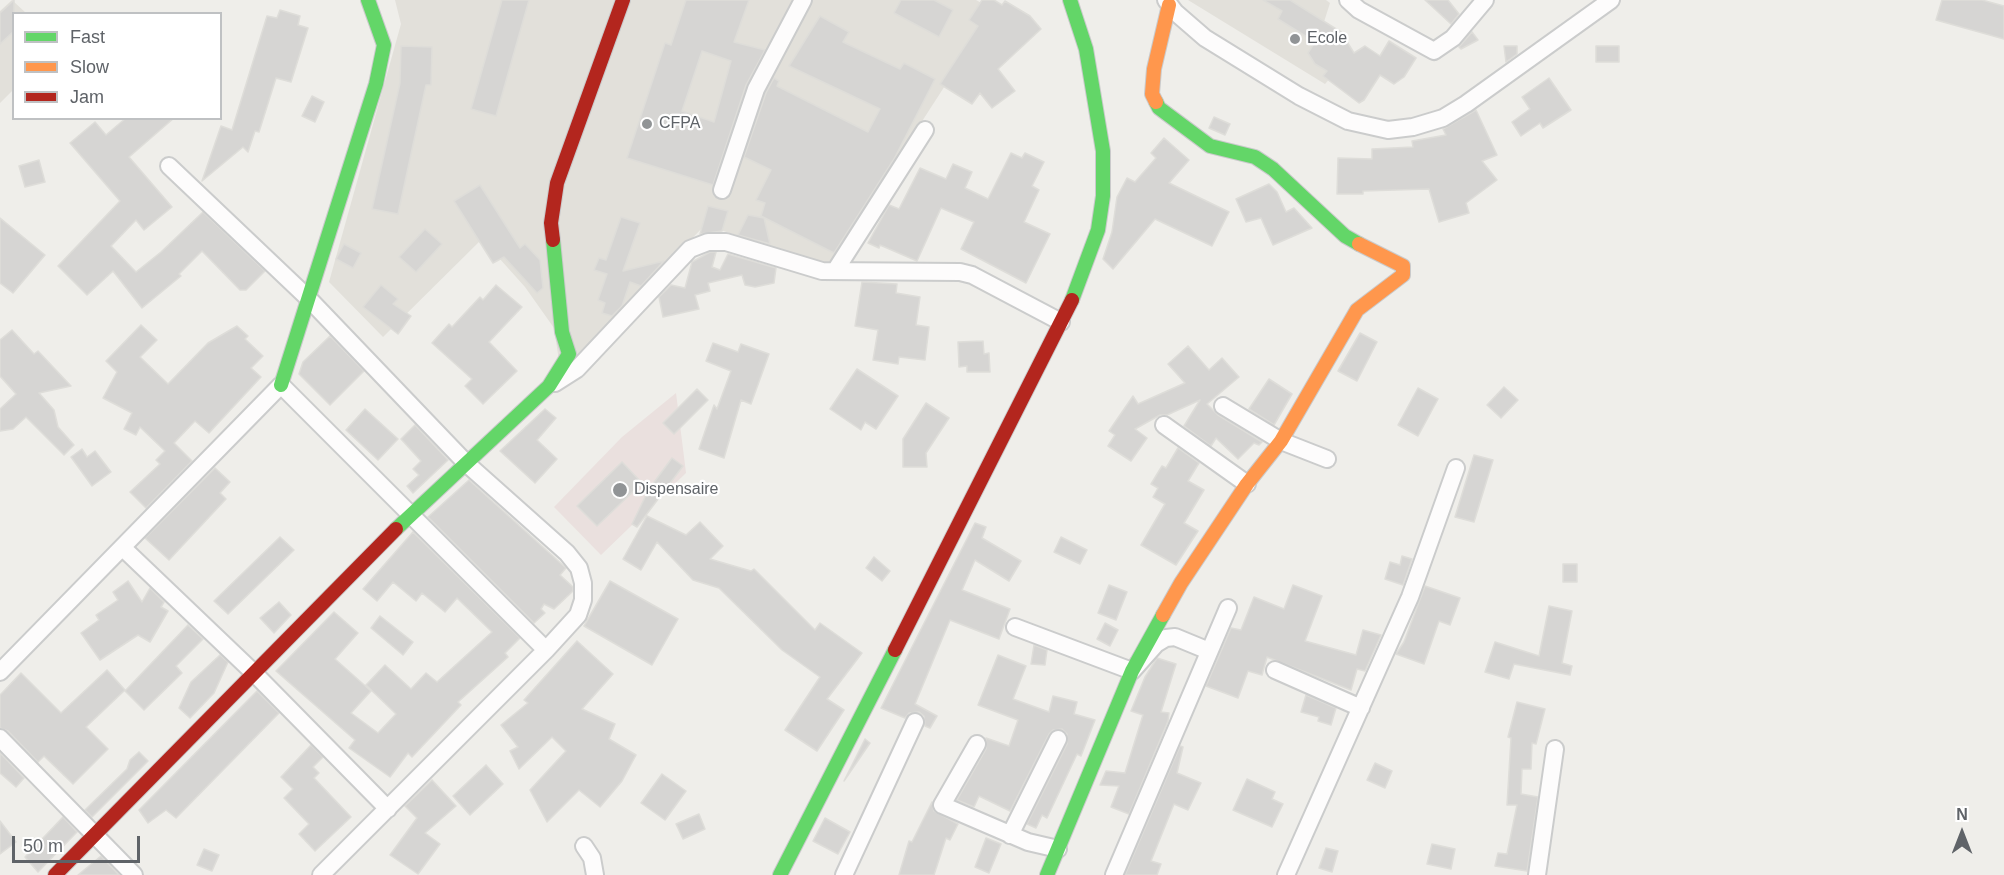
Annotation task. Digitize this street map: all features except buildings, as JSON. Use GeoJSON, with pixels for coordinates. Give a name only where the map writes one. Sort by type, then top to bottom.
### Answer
{"type":"FeatureCollection","features":[{"type":"Feature","properties":{"kind":"street"},"geometry":{"type":"LineString","coordinates":[[357,0],[375,41],[376,84]]}},
{"type":"Feature","properties":{"kind":"street"},"geometry":{"type":"LineString","coordinates":[[0,672],[281,385],[376,84],[384,45],[376,17],[368,0]]}},
{"type":"Feature","properties":{"kind":"street"},"geometry":{"type":"LineString","coordinates":[[549,386],[569,354],[562,332],[551,223],[556,183],[623,0]]}},
{"type":"Feature","properties":{"kind":"street"},"geometry":{"type":"LineString","coordinates":[[722,190],[756,89],[803,0]]}},
{"type":"Feature","properties":{"kind":"street"},"geometry":{"type":"LineString","coordinates":[[780,875],[1073,298],[1098,230],[1103,196],[1103,151],[1088,60],[1070,0]]}},
{"type":"Feature","properties":{"kind":"street"},"geometry":{"type":"LineString","coordinates":[[1348,0],[1359,10],[1434,51],[1453,38],[1485,0]]}},
{"type":"Feature","properties":{"kind":"street"},"geometry":{"type":"LineString","coordinates":[[1168,2],[1205,38],[1299,96],[1348,121],[1388,130],[1413,127],[1443,118],[1467,104],[1611,0]]}},
{"type":"Feature","properties":{"kind":"street"},"geometry":{"type":"LineString","coordinates":[[1047,875],[1132,671],[1181,583],[1247,484],[1281,441],[1357,310],[1399,280],[1404,270],[1403,266],[1345,236],[1274,169],[1255,157],[1210,146],[1159,108],[1152,94],[1154,69],[1168,2]]}},
{"type":"Feature","properties":{"kind":"street"},"geometry":{"type":"LineString","coordinates":[[835,272],[925,130]]}},
{"type":"Feature","properties":{"kind":"street"},"geometry":{"type":"LineString","coordinates":[[169,166],[309,299],[466,463],[567,553],[579,568],[584,583],[583,600],[578,615],[546,650],[321,875]]}},
{"type":"Feature","properties":{"kind":"street"},"geometry":{"type":"LineString","coordinates":[[55,875],[410,515],[549,386],[577,369],[690,249],[708,242],[726,242],[822,272],[960,272],[972,274],[1061,322]]}},
{"type":"Feature","properties":{"kind":"street"},"geometry":{"type":"LineString","coordinates":[[281,385],[546,650]]}},
{"type":"Feature","properties":{"kind":"street"},"geometry":{"type":"LineString","coordinates":[[1223,406],[1281,441],[1327,459]]}},
{"type":"Feature","properties":{"kind":"street"},"geometry":{"type":"LineString","coordinates":[[1164,425],[1247,484]]}},
{"type":"Feature","properties":{"kind":"street"},"geometry":{"type":"LineString","coordinates":[[1286,875],[1410,597],[1456,468]]}},
{"type":"Feature","properties":{"kind":"street"},"geometry":{"type":"LineString","coordinates":[[123,548],[255,674],[388,809]]}},
{"type":"Feature","properties":{"kind":"street"},"geometry":{"type":"LineString","coordinates":[[1114,875],[1227,608]]}},
{"type":"Feature","properties":{"kind":"street"},"geometry":{"type":"LineString","coordinates":[[1016,627],[1132,671]]}},
{"type":"Feature","properties":{"kind":"street"},"geometry":{"type":"LineString","coordinates":[[1132,671],[1156,644],[1166,638],[1175,637],[1209,651]]}},
{"type":"Feature","properties":{"kind":"street"},"geometry":{"type":"LineString","coordinates":[[1275,670],[1361,708]]}},
{"type":"Feature","properties":{"kind":"street"},"geometry":{"type":"LineString","coordinates":[[844,875],[915,722]]}},
{"type":"Feature","properties":{"kind":"street"},"geometry":{"type":"LineString","coordinates":[[0,738],[134,875]]}},
{"type":"Feature","properties":{"kind":"street"},"geometry":{"type":"LineString","coordinates":[[1010,835],[1058,740]]}},
{"type":"Feature","properties":{"kind":"street"},"geometry":{"type":"LineString","coordinates":[[977,744],[942,805],[1010,835],[1058,849]]}},
{"type":"Feature","properties":{"kind":"street"},"geometry":{"type":"LineString","coordinates":[[1537,875],[1555,749]]}},
{"type":"Feature","properties":{"kind":"street"},"geometry":{"type":"LineString","coordinates":[[584,846],[592,858],[595,875]]}},
{"type":"Feature","properties":{"kind":"shaded area"},"geometry":{"type":"Polygon","coordinates":[[[12,0],[25,12],[12,12],[12,91],[0,103],[0,11],[12,0]]]}},
{"type":"Feature","properties":{"kind":"shaded area","name":"CFPA"},"geometry":{"type":"Polygon","coordinates":[[[395,0],[976,0],[994,10],[829,265],[705,225],[561,374],[554,328],[525,287],[482,239],[383,337],[329,282],[401,24],[395,0]]]}},
{"type":"Feature","properties":{"kind":"shaded area","name":"Ecole"},"geometry":{"type":"Polygon","coordinates":[[[1188,0],[1326,0],[1330,3],[1323,25],[1353,52],[1325,84],[1188,0]]]}},
{"type":"Feature","properties":{"kind":"shaded area","name":"Dispensaire"},"geometry":{"type":"Polygon","coordinates":[[[676,393],[686,473],[601,555],[554,507],[622,437],[676,393]]]}},
{"type":"Feature","properties":{"kind":"traffic: fast"},"geometry":{"type":"LineString","coordinates":[[281,385],[376,84],[384,45],[368,0]]}},
{"type":"Feature","properties":{"kind":"traffic: fast"},"geometry":{"type":"LineString","coordinates":[[1070,0],[1086,49],[1103,151],[1103,196],[1098,230],[1072,300]]}},
{"type":"Feature","properties":{"kind":"traffic: fast"},"geometry":{"type":"LineString","coordinates":[[1156,102],[1159,108],[1210,146],[1255,157],[1273,169],[1345,236],[1359,244]]}},
{"type":"Feature","properties":{"kind":"traffic: fast"},"geometry":{"type":"LineString","coordinates":[[396,529],[549,386],[569,354],[562,332],[553,240]]}},
{"type":"Feature","properties":{"kind":"traffic: fast"},"geometry":{"type":"LineString","coordinates":[[1047,875],[1132,671],[1163,615]]}},
{"type":"Feature","properties":{"kind":"traffic: fast"},"geometry":{"type":"LineString","coordinates":[[780,875],[895,650]]}},
{"type":"Feature","properties":{"kind":"traffic: slow"},"geometry":{"type":"LineString","coordinates":[[1156,102],[1152,94],[1154,69],[1169,5]]}},
{"type":"Feature","properties":{"kind":"traffic: slow"},"geometry":{"type":"LineString","coordinates":[[1163,615],[1181,583],[1247,484],[1281,441],[1357,310],[1403,275],[1403,266],[1359,244]]}},
{"type":"Feature","properties":{"kind":"traffic: jam"},"geometry":{"type":"LineString","coordinates":[[553,240],[551,223],[557,183],[623,0]]}},
{"type":"Feature","properties":{"kind":"traffic: jam"},"geometry":{"type":"LineString","coordinates":[[895,650],[1072,300]]}},
{"type":"Feature","properties":{"kind":"traffic: jam"},"geometry":{"type":"LineString","coordinates":[[55,875],[396,529]]}},
{"type":"Feature","properties":{"kind":"place","name":"Ecole"},"geometry":{"type":"Point","coordinates":[1295,39]}},
{"type":"Feature","properties":{"kind":"place","name":"CFPA"},"geometry":{"type":"Point","coordinates":[647,124]}},
{"type":"Feature","properties":{"kind":"place","name":"Dispensaire"},"geometry":{"type":"Point","coordinates":[620,490]}}]}
